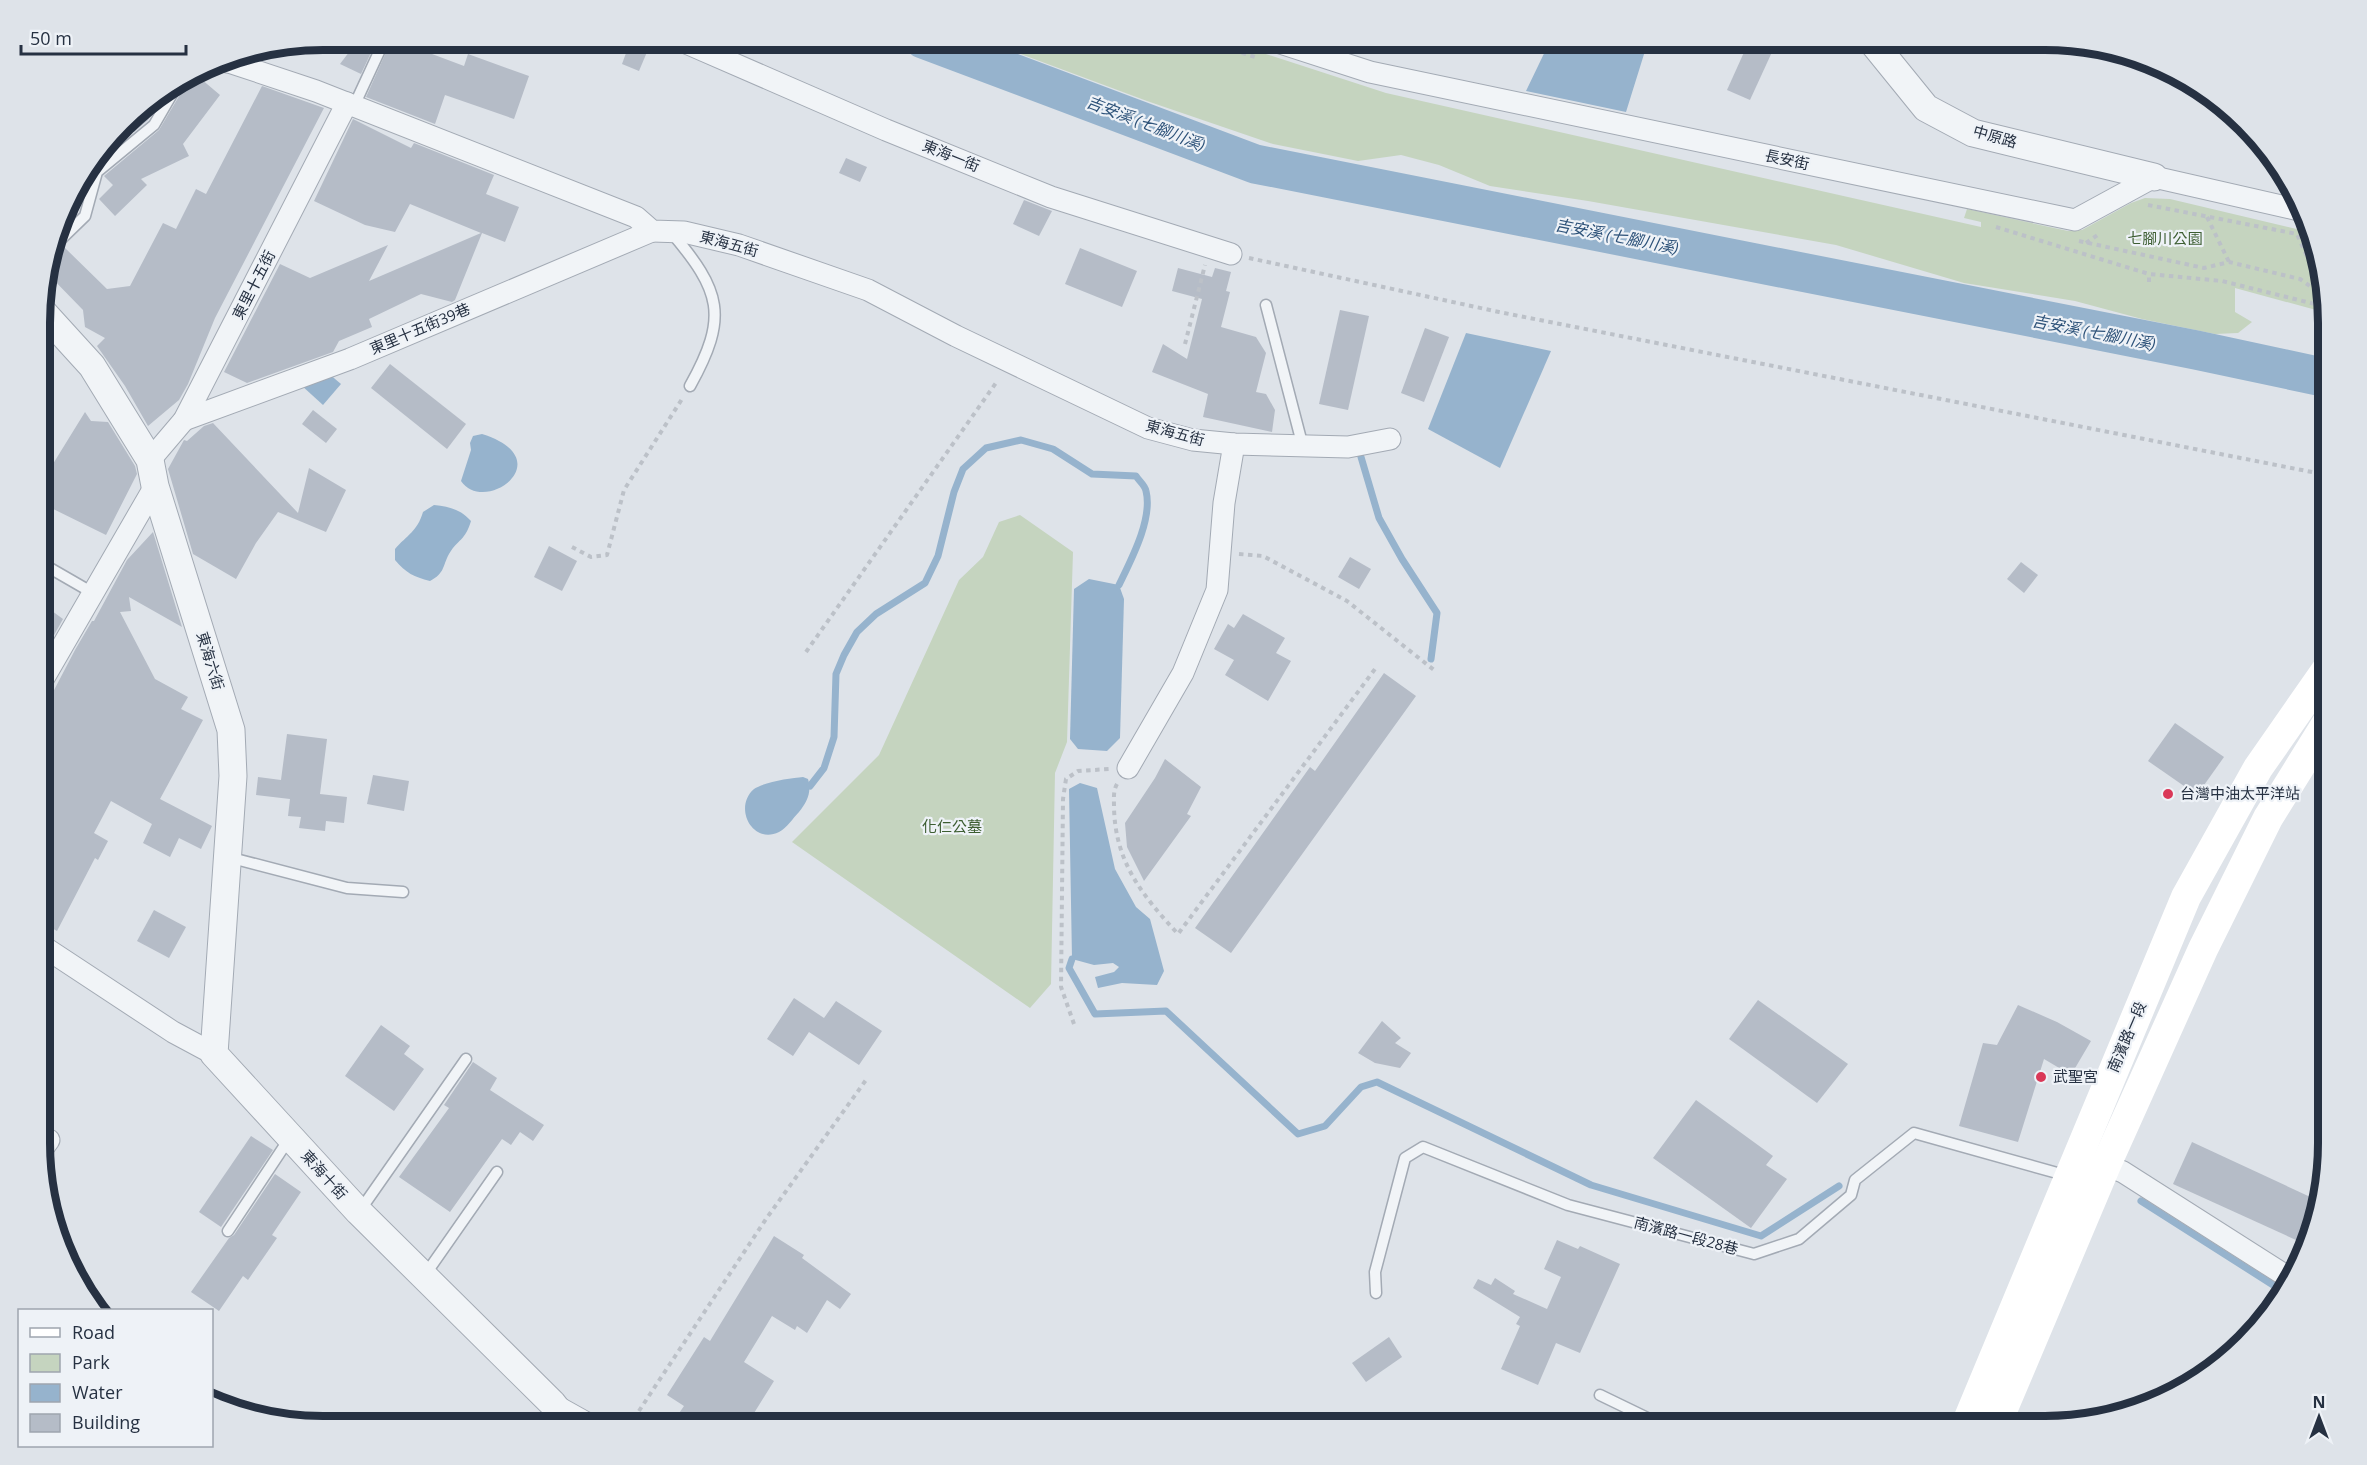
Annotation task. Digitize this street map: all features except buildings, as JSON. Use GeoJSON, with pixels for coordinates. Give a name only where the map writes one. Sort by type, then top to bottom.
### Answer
{"type":"FeatureCollection","features":[{"type":"Feature","properties":{"kind":"main road","name":"南濱路一段"},"geometry":{"type":"LineString","coordinates":[[1970,1416],[2186,897],[2258,768],[2318,682]]}},
{"type":"Feature","properties":{"kind":"main road"},"geometry":{"type":"LineString","coordinates":[[2000,1416],[2106,1165],[2204,949],[2268,818],[2318,737]]}},
{"type":"Feature","properties":{"kind":"street","name":"東海一街"},"geometry":{"type":"LineString","coordinates":[[702,50],[875,125],[1051,197],[1231,254]]}},
{"type":"Feature","properties":{"kind":"street","name":"長安街"},"geometry":{"type":"LineString","coordinates":[[1302,50],[1370,72],[2075,220],[2154,177]]}},
{"type":"Feature","properties":{"kind":"street","name":"中原路"},"geometry":{"type":"LineString","coordinates":[[1879,50],[1926,108],[1973,133],[2154,177]]}},
{"type":"Feature","properties":{"kind":"street","name":"東海五街"},"geometry":{"type":"LineString","coordinates":[[235,64],[350,105],[636,217],[661,232],[684,232],[740,245],[868,290],[1148,428],[1193,440],[1234,444],[1348,447],[1390,439]]}},
{"type":"Feature","properties":{"kind":"street","name":"東里十五街"},"geometry":{"type":"LineString","coordinates":[[50,667],[93,593],[152,473],[184,420],[350,105]]}},
{"type":"Feature","properties":{"kind":"street"},"geometry":{"type":"LineString","coordinates":[[2154,177],[2292,208]]}},
{"type":"Feature","properties":{"kind":"street","name":"東里十五街39巷"},"geometry":{"type":"LineString","coordinates":[[184,420],[350,359],[661,232]]}},
{"type":"Feature","properties":{"kind":"street","name":"東海六街"},"geometry":{"type":"LineString","coordinates":[[50,320],[92,366],[152,473],[231,730],[233,776],[214,1054]]}},
{"type":"Feature","properties":{"kind":"street"},"geometry":{"type":"LineString","coordinates":[[1128,768],[1183,673],[1217,590],[1224,503],[1234,444]]}},
{"type":"Feature","properties":{"kind":"street","name":"東海十街"},"geometry":{"type":"LineString","coordinates":[[50,951],[173,1032],[214,1054],[359,1212],[552,1403],[575,1416]]}},
{"type":"Feature","properties":{"kind":"street"},"geometry":{"type":"LineString","coordinates":[[2068,1176],[2106,1165],[2123,1172],[2283,1274]]}},
{"type":"Feature","properties":{"kind":"street"},"geometry":{"type":"LineString","coordinates":[[552,1403],[562,1416]]}},
{"type":"Feature","properties":{"kind":"lane"},"geometry":{"type":"LineString","coordinates":[[350,105],[379,50]]}},
{"type":"Feature","properties":{"kind":"lane"},"geometry":{"type":"LineString","coordinates":[[63,237],[85,216],[97,172],[154,125],[171,96]]}},
{"type":"Feature","properties":{"kind":"lane"},"geometry":{"type":"LineString","coordinates":[[661,232],[706,278],[714,299],[714,322],[710,346],[690,386]]}},
{"type":"Feature","properties":{"kind":"lane"},"geometry":{"type":"LineString","coordinates":[[1266,305],[1303,447]]}},
{"type":"Feature","properties":{"kind":"lane"},"geometry":{"type":"LineString","coordinates":[[50,568],[93,593]]}},
{"type":"Feature","properties":{"kind":"lane"},"geometry":{"type":"LineString","coordinates":[[228,857],[347,888],[403,892]]}},
{"type":"Feature","properties":{"kind":"lane"},"geometry":{"type":"LineString","coordinates":[[359,1212],[466,1059]]}},
{"type":"Feature","properties":{"kind":"lane","name":"南濱路一段28巷"},"geometry":{"type":"LineString","coordinates":[[1377,1293],[1375,1272],[1405,1158],[1423,1147],[1568,1205],[1754,1254],[1799,1239],[1851,1195],[1855,1180],[1914,1133],[2068,1176]]}},
{"type":"Feature","properties":{"kind":"lane"},"geometry":{"type":"LineString","coordinates":[[228,1231],[290,1137]]}},
{"type":"Feature","properties":{"kind":"lane"},"geometry":{"type":"LineString","coordinates":[[424,1276],[497,1172]]}},
{"type":"Feature","properties":{"kind":"lane"},"geometry":{"type":"LineString","coordinates":[[1600,1395],[1643,1416]]}},
{"type":"Feature","properties":{"kind":"path"},"geometry":{"type":"LineString","coordinates":[[2142,204],[2297,234],[2310,259]]}},
{"type":"Feature","properties":{"kind":"path"},"geometry":{"type":"LineString","coordinates":[[2207,216],[2229,262]]}},
{"type":"Feature","properties":{"kind":"path"},"geometry":{"type":"LineString","coordinates":[[1993,220],[1992,226],[2149,274],[2222,281],[2317,305]]}},
{"type":"Feature","properties":{"kind":"path"},"geometry":{"type":"LineString","coordinates":[[2086,243],[2105,230]]}},
{"type":"Feature","properties":{"kind":"path"},"geometry":{"type":"LineString","coordinates":[[2074,240],[2204,268],[2229,262],[2300,279],[2315,290]]}},
{"type":"Feature","properties":{"kind":"path"},"geometry":{"type":"LineString","coordinates":[[1185,344],[1210,247]]}},
{"type":"Feature","properties":{"kind":"path"},"geometry":{"type":"LineString","coordinates":[[1231,254],[1499,312],[2318,473]]}},
{"type":"Feature","properties":{"kind":"path"},"geometry":{"type":"LineString","coordinates":[[2149,274],[2149,282]]}},
{"type":"Feature","properties":{"kind":"path"},"geometry":{"type":"LineString","coordinates":[[806,652],[1011,362]]}},
{"type":"Feature","properties":{"kind":"path"},"geometry":{"type":"LineString","coordinates":[[572,547],[591,557],[607,555],[624,490],[690,386]]}},
{"type":"Feature","properties":{"kind":"path"},"geometry":{"type":"LineString","coordinates":[[1220,553],[1263,556],[1347,601],[1434,670]]}},
{"type":"Feature","properties":{"kind":"path"},"geometry":{"type":"LineString","coordinates":[[1128,768],[1114,789],[1114,815],[1123,860],[1140,892],[1178,934],[1375,669]]}},
{"type":"Feature","properties":{"kind":"path"},"geometry":{"type":"LineString","coordinates":[[1074,1024],[1061,987],[1063,799],[1066,779],[1078,771],[1128,768]]}},
{"type":"Feature","properties":{"kind":"path"},"geometry":{"type":"LineString","coordinates":[[636,1416],[766,1219],[866,1080]]}},
{"type":"Feature","properties":{"kind":"green space","name":"七腳川公園"},"geometry":{"type":"Polygon","coordinates":[[[1010,50],[1254,50],[1386,93],[1981,227],[1981,222],[1964,218],[1967,209],[2068,231],[2082,230],[2131,203],[2145,198],[2170,199],[2301,230],[2312,269],[2317,310],[2235,288],[2235,312],[2252,322],[2238,333],[2215,334],[2142,319],[2075,301],[1964,283],[1836,245],[1490,186],[1439,165],[1401,155],[1358,161],[1273,144],[1147,101],[1010,50]]]}},
{"type":"Feature","properties":{"kind":"green space","name":"化仁公墓"},"geometry":{"type":"Polygon","coordinates":[[[1020,515],[1073,552],[1067,742],[1055,773],[1051,984],[1030,1008],[792,842],[879,755],[959,580],[983,557],[999,522],[1020,515]]]}},
{"type":"Feature","properties":{"kind":"water"},"geometry":{"type":"Polygon","coordinates":[[[1546,50],[1645,51],[1626,112],[1526,91],[1546,50]]]}},
{"type":"Feature","properties":{"kind":"water"},"geometry":{"type":"Polygon","coordinates":[[[1466,333],[1551,351],[1500,468],[1428,429],[1466,333]]]}},
{"type":"Feature","properties":{"kind":"water"},"geometry":{"type":"Polygon","coordinates":[[[328,373],[341,384],[323,405],[301,385],[328,373]]]}},
{"type":"Feature","properties":{"kind":"water"},"geometry":{"type":"Polygon","coordinates":[[[482,434],[505,445],[516,457],[517,469],[510,480],[499,488],[486,492],[472,490],[461,481],[473,436],[482,434]]]}},
{"type":"Feature","properties":{"kind":"water"},"geometry":{"type":"Polygon","coordinates":[[[434,505],[454,509],[471,521],[464,536],[449,554],[441,572],[430,581],[415,576],[403,568],[395,560],[395,549],[415,529],[423,512],[434,505]]]}},
{"type":"Feature","properties":{"kind":"water"},"geometry":{"type":"Polygon","coordinates":[[[1089,579],[1119,585],[1124,599],[1120,738],[1107,751],[1078,749],[1070,739],[1074,589],[1089,579]]]}},
{"type":"Feature","properties":{"kind":"water"},"geometry":{"type":"Polygon","coordinates":[[[803,777],[808,779],[808,797],[802,808],[787,825],[779,832],[769,835],[754,829],[748,822],[745,805],[754,789],[771,782],[803,777]]]}},
{"type":"Feature","properties":{"kind":"water"},"geometry":{"type":"Polygon","coordinates":[[[1080,783],[1097,788],[1115,869],[1136,907],[1150,919],[1164,971],[1157,985],[1122,983],[1098,988],[1095,977],[1114,972],[1119,967],[1113,963],[1094,965],[1072,959],[1069,789],[1080,783]]]}},
{"type":"Feature","properties":{"kind":"waterway","name":"吉安溪 (七腳川溪)"},"geometry":{"type":"LineString","coordinates":[[952,50],[1255,164],[2318,376]]}},
{"type":"Feature","properties":{"kind":"waterway"},"geometry":{"type":"LineString","coordinates":[[810,786],[824,768],[834,737],[836,674],[844,655],[857,632],[876,614],[925,583],[938,556],[954,492],[963,469],[986,448],[1021,440],[1053,449],[1092,474],[1136,476],[1146,491],[1146,514],[1140,539],[1119,585]]}},
{"type":"Feature","properties":{"kind":"waterway"},"geometry":{"type":"LineString","coordinates":[[1361,457],[1379,518],[1437,613],[1431,659]]}},
{"type":"Feature","properties":{"kind":"waterway"},"geometry":{"type":"LineString","coordinates":[[1072,959],[1069,968],[1095,1014],[1166,1011],[1298,1134],[1325,1126],[1361,1087],[1377,1082],[1591,1185],[1761,1236],[1839,1186]]}},
{"type":"Feature","properties":{"kind":"waterway"},"geometry":{"type":"LineString","coordinates":[[2141,1201],[2276,1287]]}},
{"type":"Feature","properties":{"kind":"place","name":"台灣中油太平洋站"},"geometry":{"type":"Point","coordinates":[2168,794]}},
{"type":"Feature","properties":{"kind":"place","name":"武聖宮"},"geometry":{"type":"Point","coordinates":[2041,1077]}}]}
